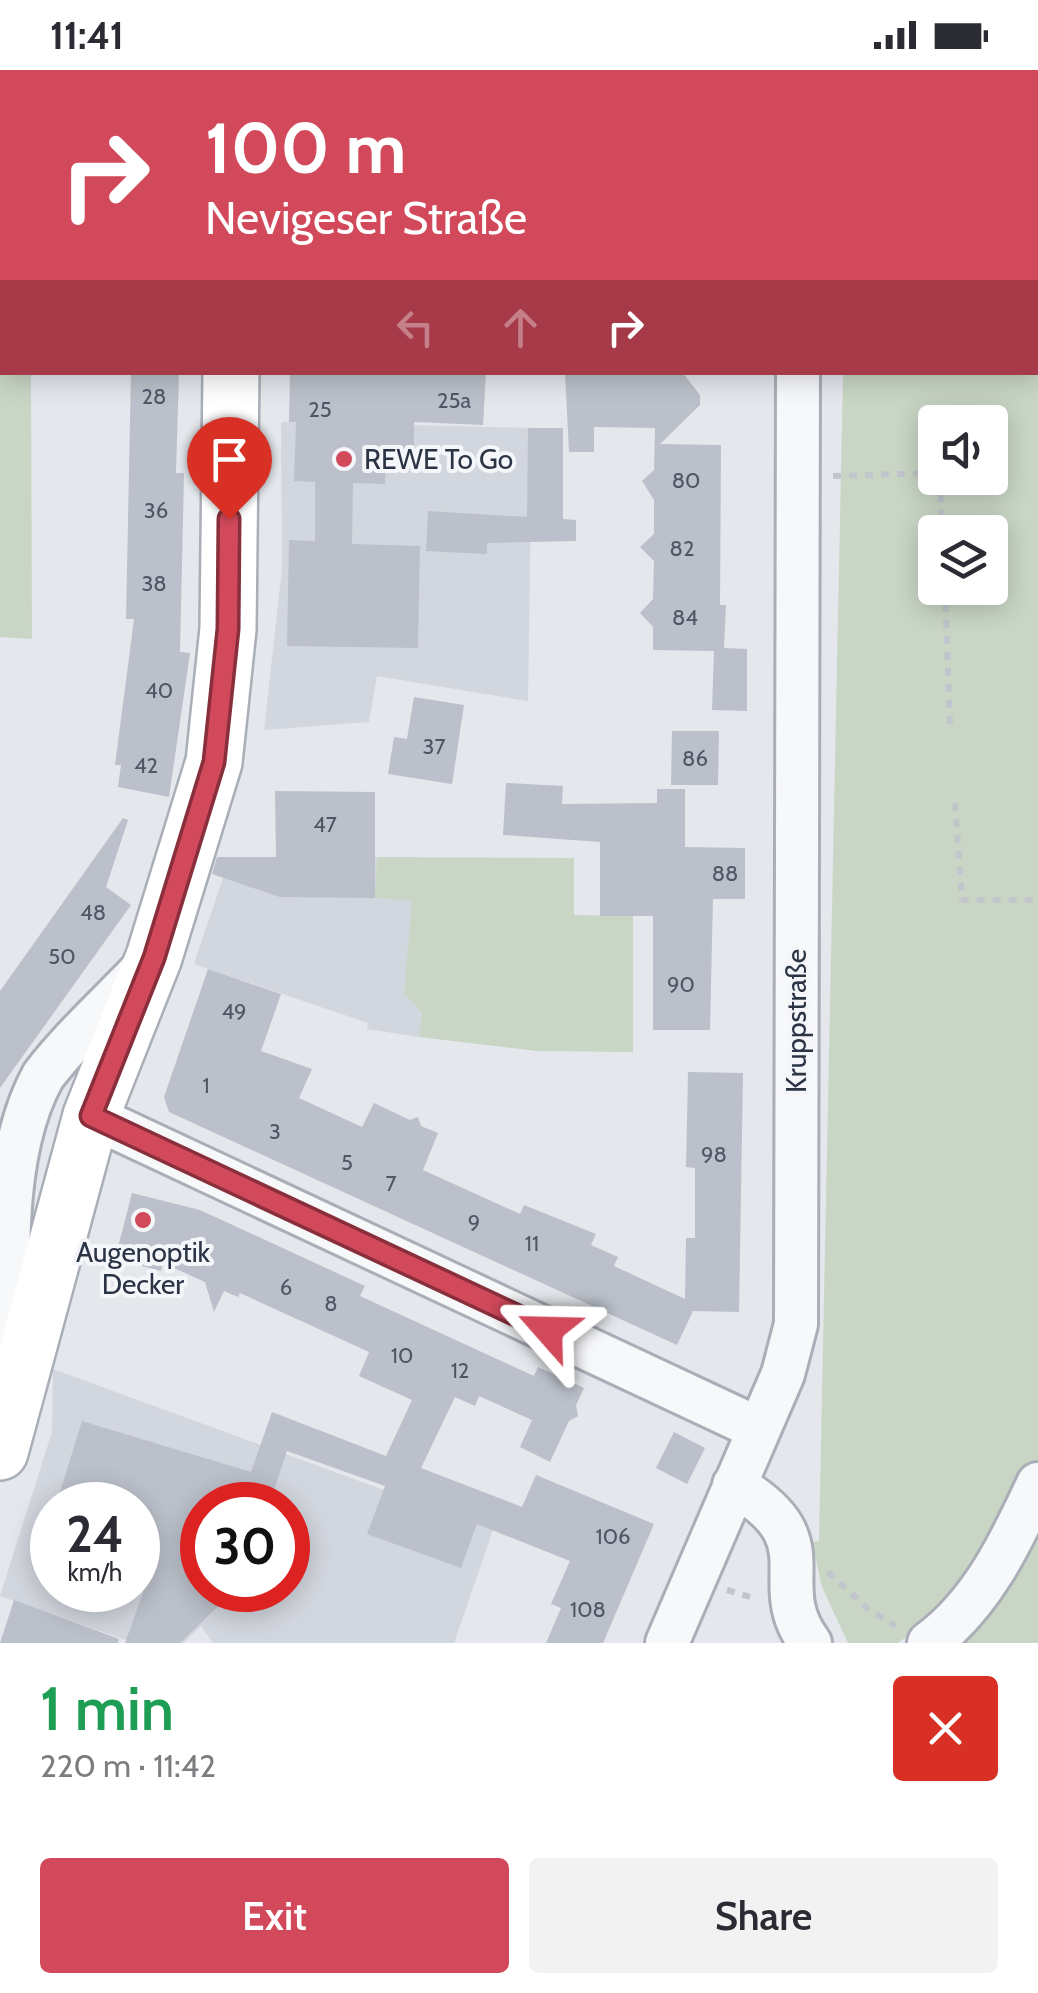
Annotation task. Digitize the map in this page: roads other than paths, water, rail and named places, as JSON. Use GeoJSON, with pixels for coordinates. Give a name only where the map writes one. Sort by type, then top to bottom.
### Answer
{"type":"FeatureCollection","features":[{"type":"Feature","properties":{"kind":"main road"},"geometry":{"type":"LineString","coordinates":[[0,1452],[91,1116],[154,958],[214,762],[228,629],[230,375]]}},
{"type":"Feature","properties":{"kind":"street","name":"Kruppstraße"},"geometry":{"type":"LineString","coordinates":[[667,1643],[783,1374],[796,1324],[798,375]]}},
{"type":"Feature","properties":{"kind":"street"},"geometry":{"type":"LineString","coordinates":[[18,1386],[3,1261],[6,1134],[41,1078],[154,958]]}},
{"type":"Feature","properties":{"kind":"street"},"geometry":{"type":"LineString","coordinates":[[91,1116],[759,1429]]}},
{"type":"Feature","properties":{"kind":"street"},"geometry":{"type":"LineString","coordinates":[[933,1640],[958,1618],[1008,1550],[1038,1484]]}},
{"type":"Feature","properties":{"kind":"street"},"geometry":{"type":"LineString","coordinates":[[734,1485],[776,1514],[792,1551],[801,1626]]}},
{"type":"Feature","properties":{"kind":"place","name":"REWE To Go"},"geometry":{"type":"Point","coordinates":[344,459]}},
{"type":"Feature","properties":{"kind":"place","name":"Augenoptik Decker"},"geometry":{"type":"Point","coordinates":[143,1220]}}]}
